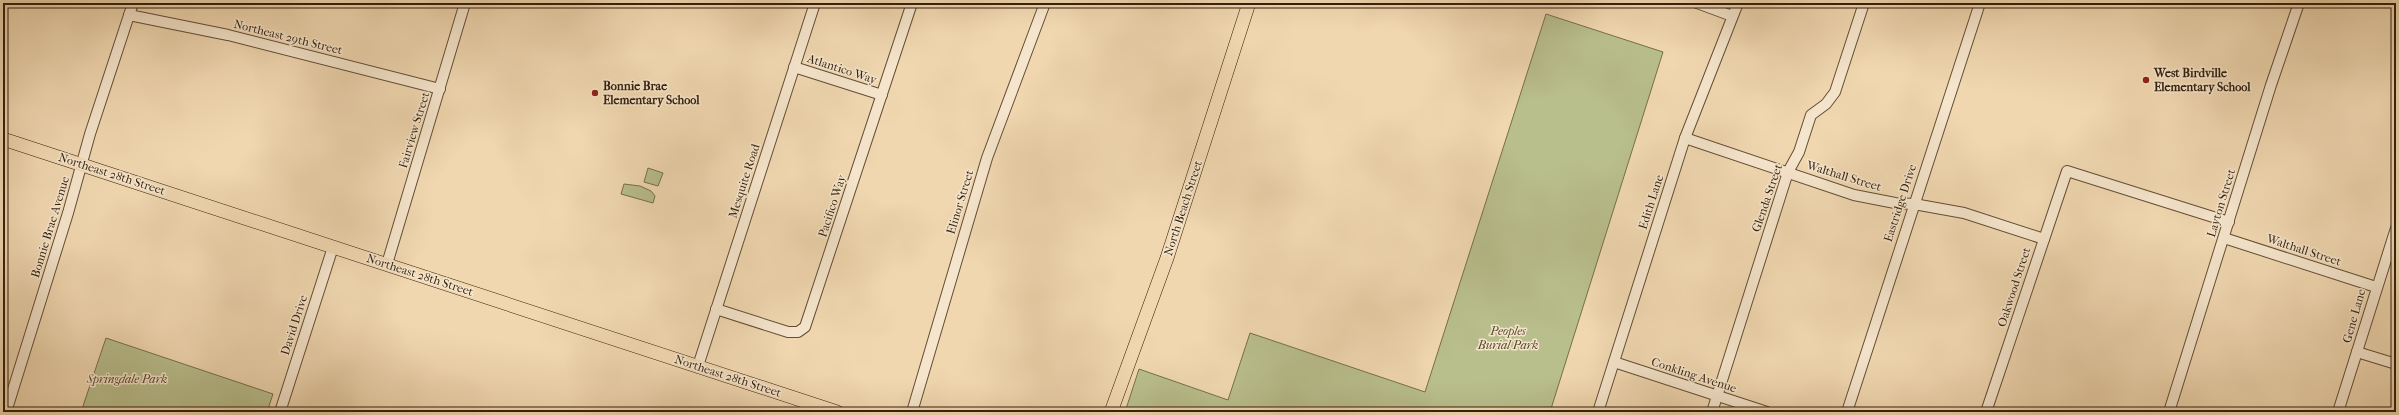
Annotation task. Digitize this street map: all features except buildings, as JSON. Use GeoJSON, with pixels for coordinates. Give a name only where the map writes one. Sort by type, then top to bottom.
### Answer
{"type":"FeatureCollection","features":[{"type":"Feature","properties":{"kind":"main road","name":"North Beach Street"},"geometry":{"type":"LineString","coordinates":[[1111,412],[1167,258],[1250,3]]}},
{"type":"Feature","properties":{"kind":"main road","name":"Northeast 28th Street"},"geometry":{"type":"LineString","coordinates":[[3,139],[837,412]]}},
{"type":"Feature","properties":{"kind":"street","name":"Bonnie Brae Avenue"},"geometry":{"type":"LineString","coordinates":[[6,412],[7,391],[82,165],[133,3]]}},
{"type":"Feature","properties":{"kind":"street","name":"Fairview Street"},"geometry":{"type":"LineString","coordinates":[[387,264],[465,3]]}},
{"type":"Feature","properties":{"kind":"street","name":"Mesquite Road"},"geometry":{"type":"LineString","coordinates":[[698,366],[815,3]]}},
{"type":"Feature","properties":{"kind":"street","name":"Pacifico Way"},"geometry":{"type":"LineString","coordinates":[[716,309],[788,332],[798,332],[805,327],[912,3]]}},
{"type":"Feature","properties":{"kind":"street","name":"Elinor Street"},"geometry":{"type":"LineString","coordinates":[[912,412],[987,158],[1045,3]]}},
{"type":"Feature","properties":{"kind":"street"},"geometry":{"type":"LineString","coordinates":[[1697,3],[1732,16]]}},
{"type":"Feature","properties":{"kind":"street","name":"Edith Lane"},"geometry":{"type":"LineString","coordinates":[[1598,412],[1685,138],[1738,3]]}},
{"type":"Feature","properties":{"kind":"street","name":"Glenda Street"},"geometry":{"type":"LineString","coordinates":[[1712,412],[1788,172],[1799,152],[1811,115],[1826,104],[1835,92],[1864,3]]}},
{"type":"Feature","properties":{"kind":"street","name":"Eastridge Drive"},"geometry":{"type":"LineString","coordinates":[[1847,412],[1980,3]]}},
{"type":"Feature","properties":{"kind":"street","name":"Layton Street"},"geometry":{"type":"LineString","coordinates":[[2170,412],[2299,3]]}},
{"type":"Feature","properties":{"kind":"street","name":"Northeast 29th Street"},"geometry":{"type":"LineString","coordinates":[[129,16],[228,35],[440,89]]}},
{"type":"Feature","properties":{"kind":"street","name":"Atlantico Way"},"geometry":{"type":"LineString","coordinates":[[794,67],[882,95]]}},
{"type":"Feature","properties":{"kind":"street","name":"Walthall Street"},"geometry":{"type":"LineString","coordinates":[[1685,138],[1854,195],[1895,204],[1914,204],[1964,213],[2044,239]]}},
{"type":"Feature","properties":{"kind":"street","name":"Oakwood Street"},"geometry":{"type":"LineString","coordinates":[[1986,412],[2067,171],[2229,222]]}},
{"type":"Feature","properties":{"kind":"street","name":"Gene Lane"},"geometry":{"type":"LineString","coordinates":[[2338,412],[2376,287],[2396,228]]}},
{"type":"Feature","properties":{"kind":"street","name":"Walthall Street"},"geometry":{"type":"LineString","coordinates":[[2224,238],[2376,287]]}},
{"type":"Feature","properties":{"kind":"street","name":"David Drive"},"geometry":{"type":"LineString","coordinates":[[280,412],[333,247]]}},
{"type":"Feature","properties":{"kind":"street"},"geometry":{"type":"LineString","coordinates":[[2357,352],[2396,364]]}},
{"type":"Feature","properties":{"kind":"street","name":"Conkling Avenue"},"geometry":{"type":"LineString","coordinates":[[1614,362],[1767,412]]}},
{"type":"Feature","properties":{"kind":"green space","name":"Peoples Burial Park"},"geometry":{"type":"Polygon","coordinates":[[[1546,14],[1663,52],[1550,412],[1125,412],[1139,369],[1228,400],[1250,333],[1425,392],[1546,14]]]}},
{"type":"Feature","properties":{"kind":"green space"},"geometry":{"type":"Polygon","coordinates":[[[648,168],[663,173],[658,186],[644,182],[648,168]]]}},
{"type":"Feature","properties":{"kind":"green space"},"geometry":{"type":"Polygon","coordinates":[[[624,184],[640,186],[651,191],[655,196],[653,203],[621,194],[624,184]]]}},
{"type":"Feature","properties":{"kind":"green space","name":"Springdale Park"},"geometry":{"type":"Polygon","coordinates":[[[106,338],[273,394],[267,412],[81,412],[106,338]]]}},
{"type":"Feature","properties":{"kind":"place","name":"West Birdville Elementary School"},"geometry":{"type":"Point","coordinates":[2146,80]}},
{"type":"Feature","properties":{"kind":"place","name":"Bonnie Brae Elementary School"},"geometry":{"type":"Point","coordinates":[595,93]}}]}
